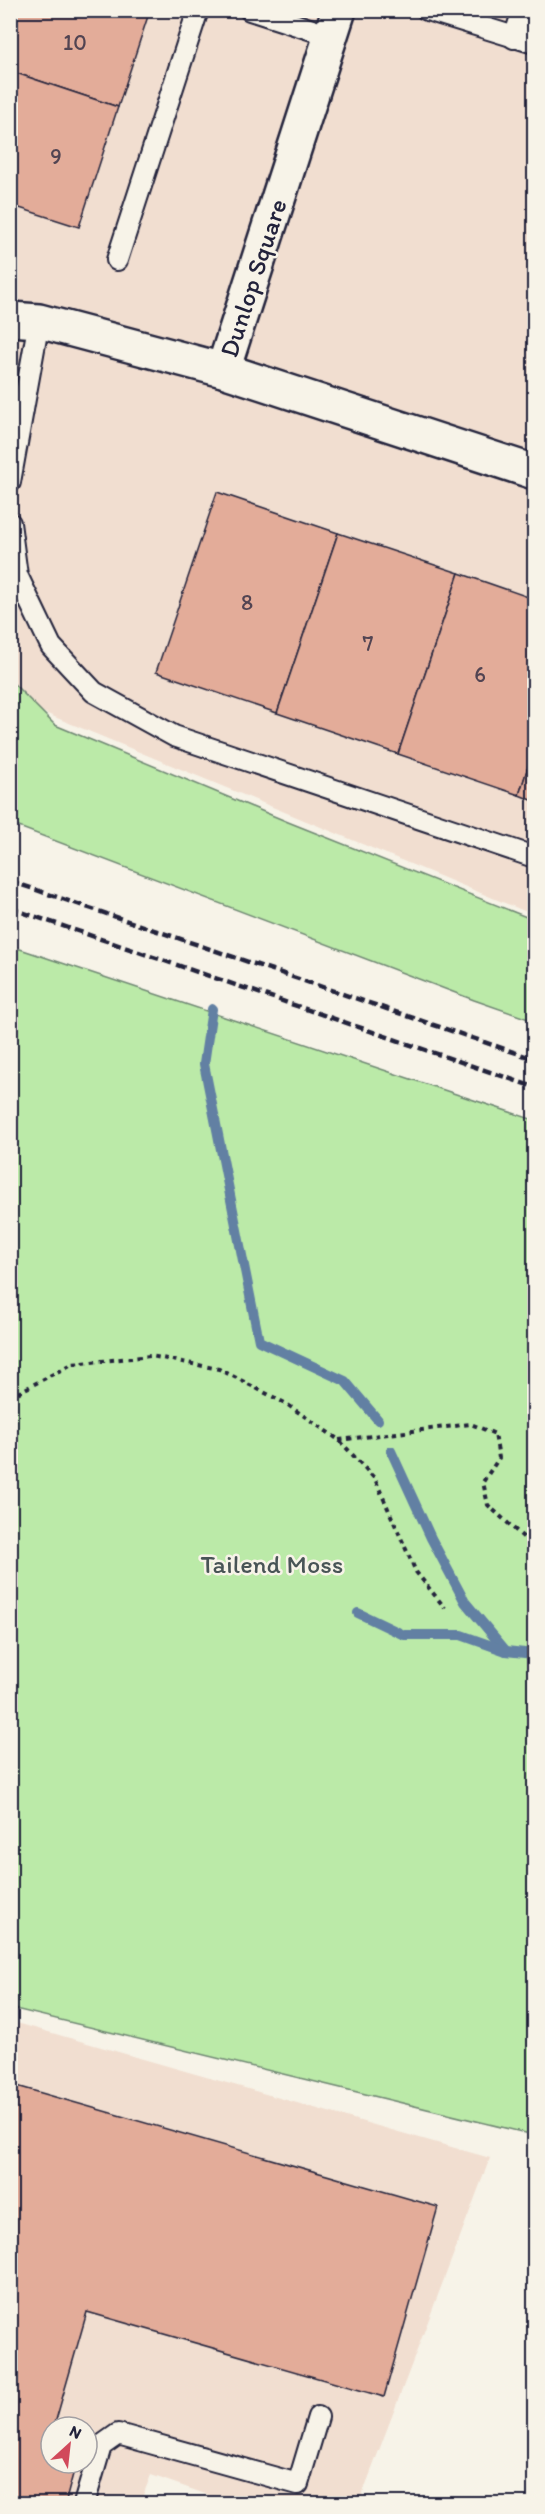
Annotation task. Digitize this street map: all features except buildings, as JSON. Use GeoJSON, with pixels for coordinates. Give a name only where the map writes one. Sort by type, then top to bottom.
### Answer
{"type":"FeatureCollection","features":[{"type":"Feature","properties":{"kind":"street","name":"Dunlop Square"},"geometry":{"type":"LineString","coordinates":[[335,23],[223,370],[534,472]]}},
{"type":"Feature","properties":{"kind":"street"},"geometry":{"type":"LineString","coordinates":[[25,320],[223,370]]}},
{"type":"Feature","properties":{"kind":"lane"},"geometry":{"type":"LineString","coordinates":[[117,260],[198,10]]}},
{"type":"Feature","properties":{"kind":"lane"},"geometry":{"type":"LineString","coordinates":[[250,10],[335,23]]}},
{"type":"Feature","properties":{"kind":"lane"},"geometry":{"type":"LineString","coordinates":[[427,10],[534,43]]}},
{"type":"Feature","properties":{"kind":"lane"},"geometry":{"type":"LineString","coordinates":[[513,38],[523,10]]}},
{"type":"Feature","properties":{"kind":"lane"},"geometry":{"type":"LineString","coordinates":[[10,482],[25,320]]}},
{"type":"Feature","properties":{"kind":"lane"},"geometry":{"type":"LineString","coordinates":[[10,523],[17,575],[51,646],[94,692],[174,736],[534,856]]}},
{"type":"Feature","properties":{"kind":"lane"},"geometry":{"type":"LineString","coordinates":[[84,2504],[101,2446],[118,2434],[298,2484],[318,2417]]}},
{"type":"Feature","properties":{"kind":"path"},"geometry":{"type":"LineString","coordinates":[[10,1397],[72,1364],[151,1356],[219,1369],[285,1403],[339,1440],[375,1479],[416,1572],[444,1608]]}},
{"type":"Feature","properties":{"kind":"path"},"geometry":{"type":"LineString","coordinates":[[339,1440],[471,1424],[495,1434],[499,1458],[483,1482],[488,1505],[534,1547]]}},
{"type":"Feature","properties":{"kind":"shaded area"},"geometry":{"type":"Polygon","coordinates":[[[10,11],[534,11],[534,915],[11,699],[10,11]]]}},
{"type":"Feature","properties":{"kind":"shaded area"},"geometry":{"type":"Polygon","coordinates":[[[10,2021],[490,2158],[359,2503],[231,2503],[151,2475],[140,2503],[11,2503],[10,2021]]]}},
{"type":"Feature","properties":{"kind":"green space"},"geometry":{"type":"Polygon","coordinates":[[[11,681],[55,725],[288,822],[534,920],[534,1021],[11,824],[11,681]]]}},
{"type":"Feature","properties":{"kind":"green space","name":"Tailend Moss"},"geometry":{"type":"Polygon","coordinates":[[[11,946],[534,1120],[534,2135],[11,2008],[11,946]]]}},
{"type":"Feature","properties":{"kind":"waterway"},"geometry":{"type":"LineString","coordinates":[[212,1009],[204,1064],[259,1341],[345,1381],[378,1420]]}},
{"type":"Feature","properties":{"kind":"waterway"},"geometry":{"type":"LineString","coordinates":[[391,1451],[431,1538],[465,1602],[506,1651]]}},
{"type":"Feature","properties":{"kind":"waterway"},"geometry":{"type":"LineString","coordinates":[[358,1613],[404,1635],[461,1635],[506,1651],[534,1654]]}},
{"type":"Feature","properties":{"kind":"railway"},"geometry":{"type":"LineString","coordinates":[[10,881],[534,1059]]}},
{"type":"Feature","properties":{"kind":"railway"},"geometry":{"type":"LineString","coordinates":[[10,908],[534,1087]]}}]}
